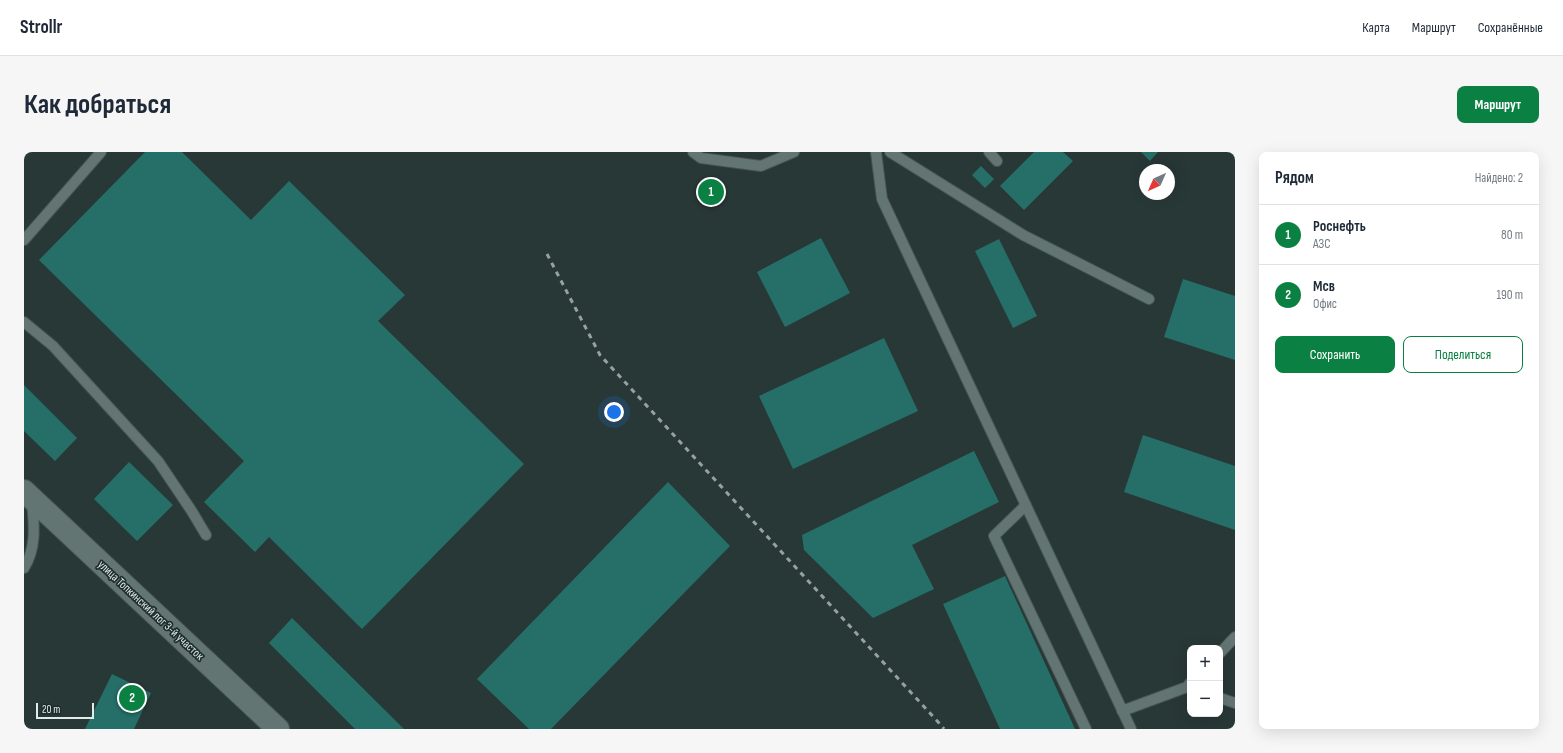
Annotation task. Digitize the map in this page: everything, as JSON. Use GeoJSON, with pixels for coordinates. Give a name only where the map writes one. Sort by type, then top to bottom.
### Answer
{"type":"FeatureCollection","features":[{"type":"Feature","properties":{"kind":"main road","name":"улица Топкинский лог 3-й участок"},"geometry":{"type":"LineString","coordinates":[[28,494],[278,729]]}},
{"type":"Feature","properties":{"kind":"lane"},"geometry":{"type":"LineString","coordinates":[[24,240],[101,152]]}},
{"type":"Feature","properties":{"kind":"lane"},"geometry":{"type":"LineString","coordinates":[[693,152],[701,158],[761,166],[794,152]]}},
{"type":"Feature","properties":{"kind":"lane"},"geometry":{"type":"LineString","coordinates":[[876,152],[882,199],[1131,729]]}},
{"type":"Feature","properties":{"kind":"lane"},"geometry":{"type":"LineString","coordinates":[[890,152],[1023,235],[1149,299]]}},
{"type":"Feature","properties":{"kind":"lane"},"geometry":{"type":"LineString","coordinates":[[989,152],[997,161]]}},
{"type":"Feature","properties":{"kind":"lane"},"geometry":{"type":"LineString","coordinates":[[24,322],[53,346],[158,461],[206,535]]}},
{"type":"Feature","properties":{"kind":"lane"},"geometry":{"type":"LineString","coordinates":[[24,568],[30,558],[35,531],[28,494]]}},
{"type":"Feature","properties":{"kind":"lane"},"geometry":{"type":"LineString","coordinates":[[1026,505],[994,536],[1086,729]]}},
{"type":"Feature","properties":{"kind":"lane"},"geometry":{"type":"LineString","coordinates":[[1223,649],[1235,637]]}},
{"type":"Feature","properties":{"kind":"lane"},"geometry":{"type":"LineString","coordinates":[[1122,711],[1187,687]]}},
{"type":"Feature","properties":{"kind":"lane"},"geometry":{"type":"LineString","coordinates":[[1223,699],[1235,703]]}},
{"type":"Feature","properties":{"kind":"building"},"geometry":{"type":"Polygon","coordinates":[[[145,152],[182,152],[251,220],[289,181],[405,295],[378,321],[524,464],[362,629],[269,537],[255,552],[204,502],[244,461],[39,260],[145,152]]]}},
{"type":"Feature","properties":{"kind":"building"},"geometry":{"type":"Polygon","coordinates":[[[1034,152],[1063,152],[1073,161],[1024,210],[1000,186],[1034,152]]]}},
{"type":"Feature","properties":{"kind":"building"},"geometry":{"type":"Polygon","coordinates":[[[1141,152],[1158,152],[1150,161],[1141,152]]]}},
{"type":"Feature","properties":{"kind":"building"},"geometry":{"type":"Polygon","coordinates":[[[981,166],[994,179],[985,188],[972,175],[981,166]]]}},
{"type":"Feature","properties":{"kind":"building"},"geometry":{"type":"Polygon","coordinates":[[[821,238],[850,293],[785,327],[757,272],[821,238]]]}},
{"type":"Feature","properties":{"kind":"building"},"geometry":{"type":"Polygon","coordinates":[[[999,239],[1037,316],[1013,328],[975,251],[999,239]]]}},
{"type":"Feature","properties":{"kind":"building"},"geometry":{"type":"Polygon","coordinates":[[[1183,279],[1235,296],[1235,360],[1164,337],[1183,279]]]}},
{"type":"Feature","properties":{"kind":"building"},"geometry":{"type":"Polygon","coordinates":[[[884,338],[918,411],[793,469],[759,396],[884,338]]]}},
{"type":"Feature","properties":{"kind":"building"},"geometry":{"type":"Polygon","coordinates":[[[24,385],[77,438],[55,461],[24,431],[24,385]]]}},
{"type":"Feature","properties":{"kind":"building"},"geometry":{"type":"Polygon","coordinates":[[[1143,435],[1235,466],[1235,530],[1124,492],[1143,435]]]}},
{"type":"Feature","properties":{"kind":"building"},"geometry":{"type":"Polygon","coordinates":[[[974,451],[999,502],[912,545],[934,589],[873,618],[804,550],[802,535],[974,451]]]}},
{"type":"Feature","properties":{"kind":"building"},"geometry":{"type":"Polygon","coordinates":[[[129,462],[173,505],[137,541],[94,499],[129,462]]]}},
{"type":"Feature","properties":{"kind":"building"},"geometry":{"type":"Polygon","coordinates":[[[668,482],[730,546],[551,729],[529,729],[477,679],[668,482]]]}},
{"type":"Feature","properties":{"kind":"building"},"geometry":{"type":"Polygon","coordinates":[[[1005,576],[1075,729],[1000,729],[943,604],[1005,576]]]}},
{"type":"Feature","properties":{"kind":"building"},"geometry":{"type":"Polygon","coordinates":[[[292,618],[404,729],[355,729],[269,643],[292,618]]]}},
{"type":"Feature","properties":{"kind":"building"},"geometry":{"type":"Polygon","coordinates":[[[112,674],[151,693],[134,729],[85,729],[112,674]]]}},
{"type":"Feature","properties":{"kind":"railway"},"geometry":{"type":"LineString","coordinates":[[547,254],[600,355],[944,729]]}},
{"type":"Feature","properties":{"kind":"place","name":"Роснефть"},"geometry":{"type":"Point","coordinates":[711,192]}},
{"type":"Feature","properties":{"kind":"place","name":"Мсв"},"geometry":{"type":"Point","coordinates":[132,698]}}]}
